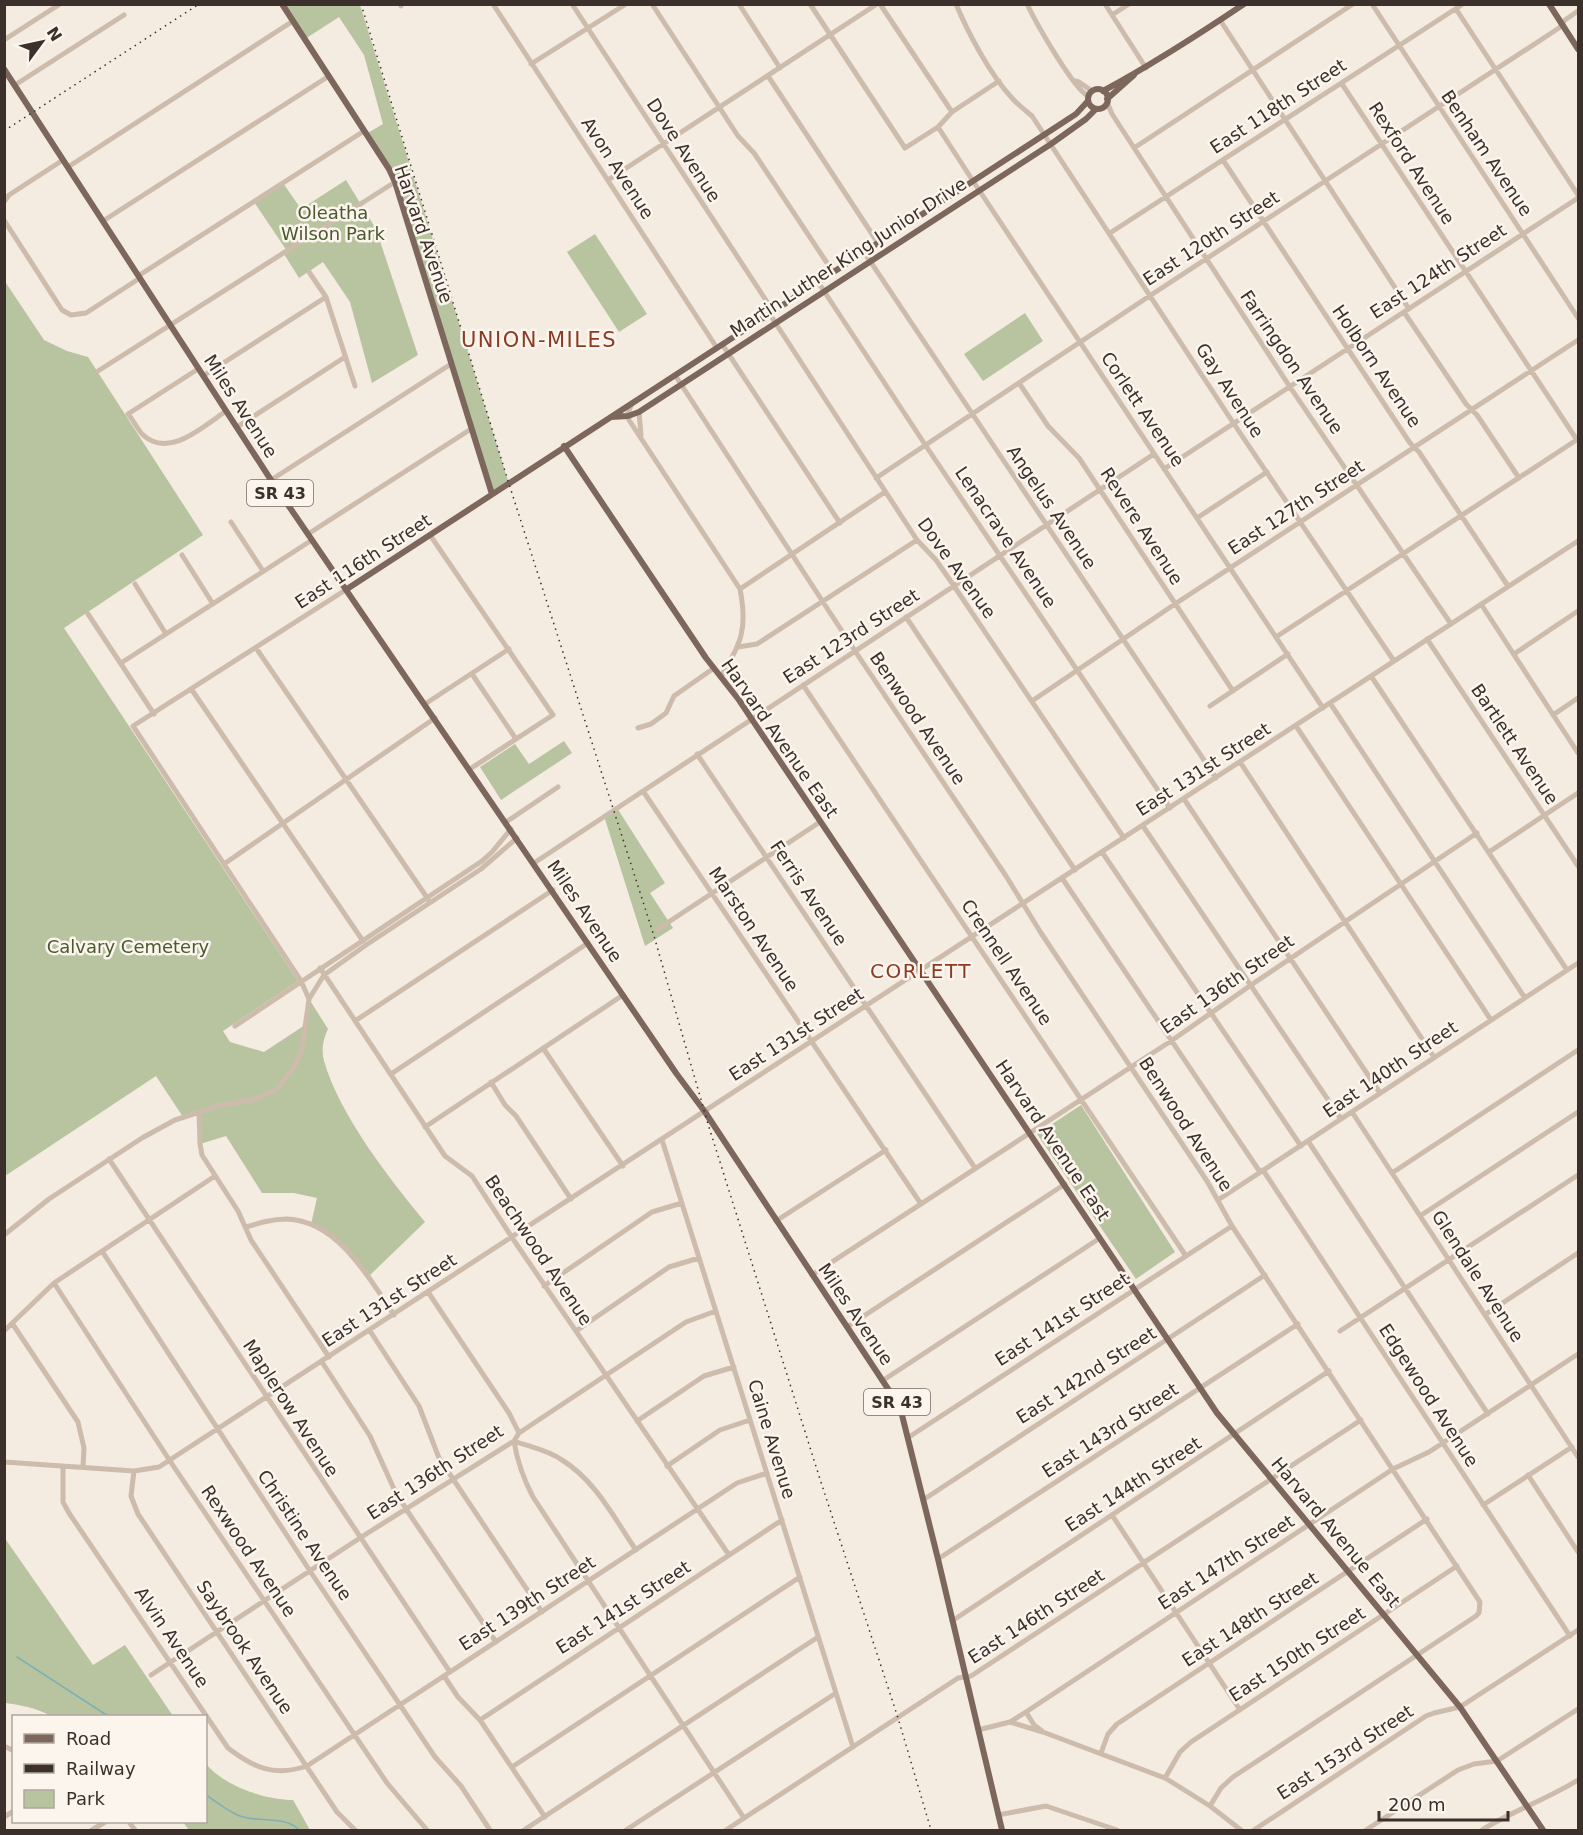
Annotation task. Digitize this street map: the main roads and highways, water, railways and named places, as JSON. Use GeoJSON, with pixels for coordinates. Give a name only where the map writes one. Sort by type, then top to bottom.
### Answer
{"type":"FeatureCollection","features":[{"type":"Feature","properties":{"kind":"main road","name":"Harvard Avenue"},"geometry":{"type":"LineString","coordinates":[[282,4],[388,169],[394,182],[492,494]]}},
{"type":"Feature","properties":{"kind":"main road"},"geometry":{"type":"LineString","coordinates":[[1134,75],[1089,96],[1090,105],[1103,104],[1134,75],[1244,4]]}},
{"type":"Feature","properties":{"kind":"main road"},"geometry":{"type":"LineString","coordinates":[[1549,4],[1578,49]]}},
{"type":"Feature","properties":{"kind":"main road","name":"Miles Avenue"},"geometry":{"type":"LineString","coordinates":[[4,69],[271,480],[705,1112],[900,1407],[1002,1830]]}},
{"type":"Feature","properties":{"kind":"main road"},"geometry":{"type":"LineString","coordinates":[[1103,91],[1103,104]]}},
{"type":"Feature","properties":{"kind":"main road","name":"Martin Luther King Junior Drive"},"geometry":{"type":"LineString","coordinates":[[633,401],[1076,114],[1089,96]]}},
{"type":"Feature","properties":{"kind":"main road","name":"Martin Luther King Junior Drive"},"geometry":{"type":"LineString","coordinates":[[639,412],[1051,144],[1103,104]]}},
{"type":"Feature","properties":{"kind":"main road","name":"East 116th Street"},"geometry":{"type":"LineString","coordinates":[[346,589],[633,401]]}},
{"type":"Feature","properties":{"kind":"main road","name":"East 116th Street"},"geometry":{"type":"LineString","coordinates":[[607,418],[628,418],[639,412]]}},
{"type":"Feature","properties":{"kind":"main road","name":"Harvard Avenue East"},"geometry":{"type":"LineString","coordinates":[[564,446],[751,719],[1201,1389],[1309,1525],[1460,1707],[1543,1830]]}},
{"type":"Feature","properties":{"kind":"waterway"},"geometry":{"type":"LineString","coordinates":[[17,1657],[106,1715]]}},
{"type":"Feature","properties":{"kind":"waterway"},"geometry":{"type":"LineString","coordinates":[[207,1796],[238,1815],[280,1821],[299,1830]]}},
{"type":"Feature","properties":{"kind":"railway"},"geometry":{"type":"LineString","coordinates":[[4,131],[199,4]]}},
{"type":"Feature","properties":{"kind":"railway"},"geometry":{"type":"LineString","coordinates":[[361,4],[509,484],[654,936],[708,1124],[898,1718],[931,1830]]}},
{"type":"Feature","properties":{"kind":"district","name":"UNION-MILES"},"geometry":{"type":"Point","coordinates":[539,340]}},
{"type":"Feature","properties":{"kind":"district","name":"CORLETT"},"geometry":{"type":"Point","coordinates":[921,971]}},
{"type":"Feature","properties":{"kind":"park label","name":"Oleatha Wilson Park"},"geometry":{"type":"Point","coordinates":[333,222]}},
{"type":"Feature","properties":{"kind":"park label","name":"Calvary Cemetery"},"geometry":{"type":"Point","coordinates":[128,946]}}]}
